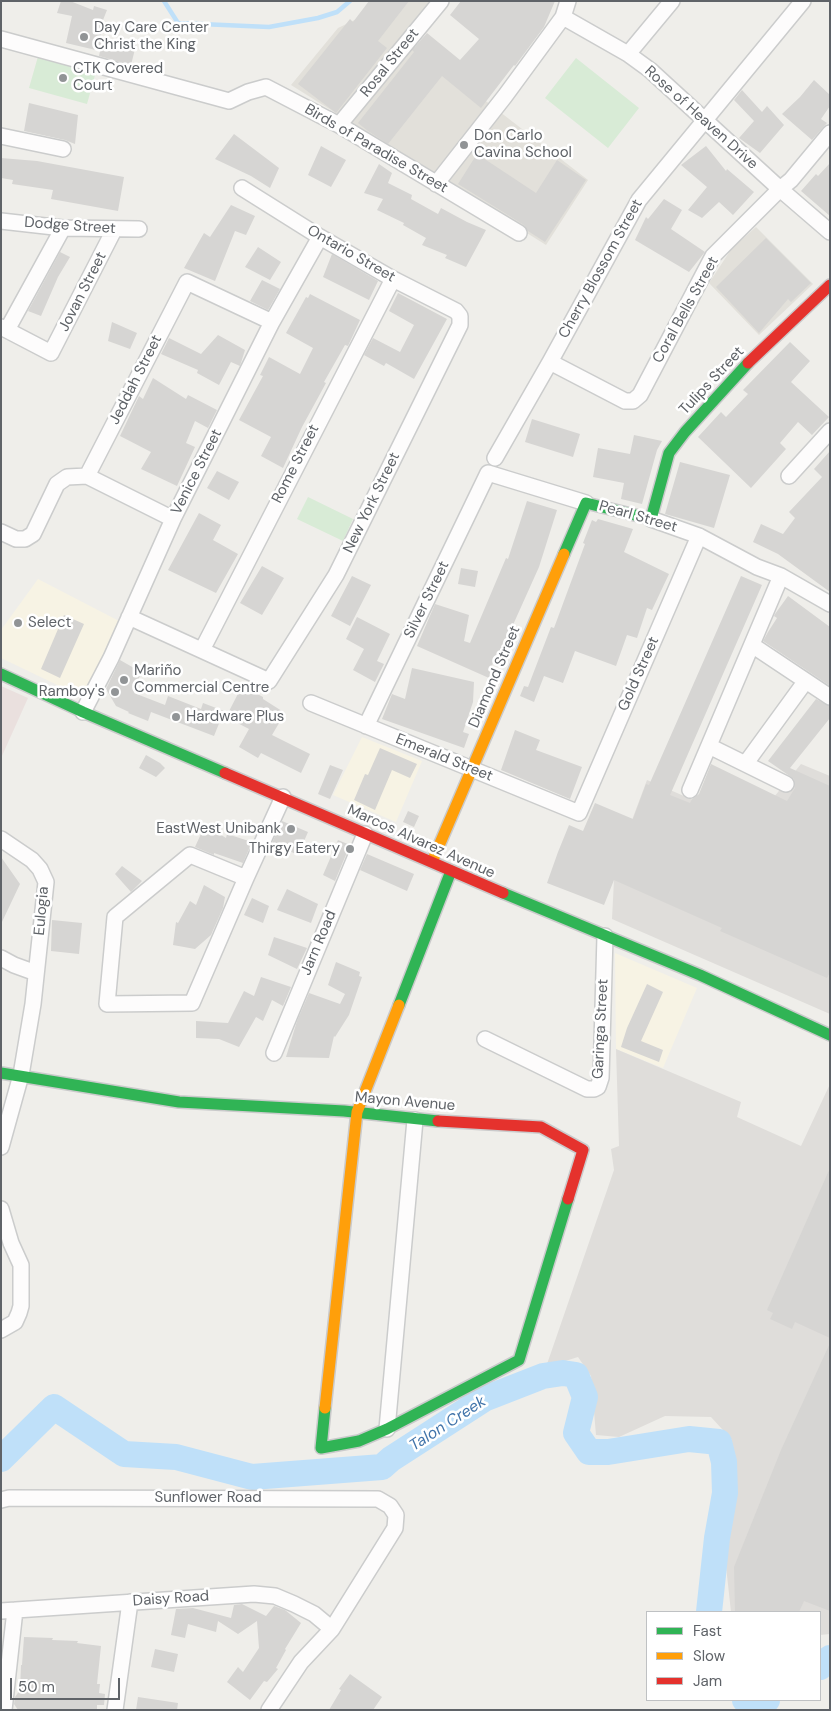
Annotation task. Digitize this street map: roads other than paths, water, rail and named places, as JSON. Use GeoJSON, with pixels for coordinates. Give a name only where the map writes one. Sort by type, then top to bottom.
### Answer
{"type":"FeatureCollection","features":[{"type":"Feature","properties":{"kind":"street","name":"Rosal Street"},"geometry":{"type":"LineString","coordinates":[[339,125],[441,1]]}},
{"type":"Feature","properties":{"kind":"street"},"geometry":{"type":"LineString","coordinates":[[436,184],[505,96],[563,16],[568,1]]}},
{"type":"Feature","properties":{"kind":"street"},"geometry":{"type":"LineString","coordinates":[[628,54],[672,1]]}},
{"type":"Feature","properties":{"kind":"street","name":"Cherry Blossom Street"},"geometry":{"type":"LineString","coordinates":[[495,458],[639,200],[803,1]]}},
{"type":"Feature","properties":{"kind":"street","name":"Rose of Heaven Drive"},"geometry":{"type":"LineString","coordinates":[[563,16],[628,54],[650,70],[830,232]]}},
{"type":"Feature","properties":{"kind":"street","name":"Birds of Paradise Street"},"geometry":{"type":"LineString","coordinates":[[1,39],[229,101],[248,92],[266,87],[339,125],[519,233]]}},
{"type":"Feature","properties":{"kind":"street","name":"Coral Bells Street"},"geometry":{"type":"LineString","coordinates":[[550,362],[625,402],[634,401],[640,395],[713,256],[791,180],[830,133]]}},
{"type":"Feature","properties":{"kind":"street"},"geometry":{"type":"LineString","coordinates":[[1,136],[63,149]]}},
{"type":"Feature","properties":{"kind":"street","name":"Ontario Street"},"geometry":{"type":"LineString","coordinates":[[242,188],[320,237],[393,279],[456,311],[460,316]]}},
{"type":"Feature","properties":{"kind":"street","name":"Dodge Street"},"geometry":{"type":"LineString","coordinates":[[3,225],[114,230],[139,229]]}},
{"type":"Feature","properties":{"kind":"street"},"geometry":{"type":"LineString","coordinates":[[4,329],[63,228]]}},
{"type":"Feature","properties":{"kind":"street","name":"Jovan Street"},"geometry":{"type":"LineString","coordinates":[[4,329],[51,353],[114,230]]}},
{"type":"Feature","properties":{"kind":"street","name":"Venice Street"},"geometry":{"type":"LineString","coordinates":[[83,712],[111,658],[173,519],[272,322],[320,237]]}},
{"type":"Feature","properties":{"kind":"street","name":"Rome Street"},"geometry":{"type":"LineString","coordinates":[[202,650],[393,279]]}},
{"type":"Feature","properties":{"kind":"street","name":"Jeddah Street"},"geometry":{"type":"LineString","coordinates":[[87,476],[186,282],[272,322]]}},
{"type":"Feature","properties":{"kind":"street","name":"Tulips Street"},"geometry":{"type":"LineString","coordinates":[[651,520],[669,453],[684,432],[737,374],[830,285]]}},
{"type":"Feature","properties":{"kind":"street","name":"New York Street"},"geometry":{"type":"LineString","coordinates":[[202,650],[269,681],[336,575],[460,325],[460,316]]}},
{"type":"Feature","properties":{"kind":"street"},"geometry":{"type":"LineString","coordinates":[[789,476],[830,431]]}},
{"type":"Feature","properties":{"kind":"street","name":"Pearl Street"},"geometry":{"type":"LineString","coordinates":[[488,473],[586,503],[651,520],[699,536],[757,566],[781,576],[830,604]]}},
{"type":"Feature","properties":{"kind":"street","name":"Silver Street"},"geometry":{"type":"LineString","coordinates":[[366,726],[488,473]]}},
{"type":"Feature","properties":{"kind":"street"},"geometry":{"type":"LineString","coordinates":[[1,532],[16,539],[25,539],[33,534],[57,484],[66,478],[87,476],[173,519]]}},
{"type":"Feature","properties":{"kind":"street","name":"Diamond Street"},"geometry":{"type":"LineString","coordinates":[[432,862],[586,503]]}},
{"type":"Feature","properties":{"kind":"street","name":"Gold Street"},"geometry":{"type":"LineString","coordinates":[[578,813],[699,536]]}},
{"type":"Feature","properties":{"kind":"street"},"geometry":{"type":"LineString","coordinates":[[690,790],[781,576]]}},
{"type":"Feature","properties":{"kind":"street"},"geometry":{"type":"LineString","coordinates":[[129,617],[202,650]]}},
{"type":"Feature","properties":{"kind":"street"},"geometry":{"type":"LineString","coordinates":[[752,645],[830,698]]}},
{"type":"Feature","properties":{"kind":"street","name":"Marcos Alvarez Avenue"},"geometry":{"type":"LineString","coordinates":[[1,674],[83,712],[365,834],[700,976],[830,1035]]}},
{"type":"Feature","properties":{"kind":"street"},"geometry":{"type":"LineString","coordinates":[[746,763],[805,682]]}},
{"type":"Feature","properties":{"kind":"street","name":"Emerald Street"},"geometry":{"type":"LineString","coordinates":[[311,703],[578,813]]}},
{"type":"Feature","properties":{"kind":"street"},"geometry":{"type":"LineString","coordinates":[[709,746],[786,784]]}},
{"type":"Feature","properties":{"kind":"street"},"geometry":{"type":"LineString","coordinates":[[246,878],[190,855],[115,917],[106,1004],[192,1003],[283,797]]}},
{"type":"Feature","properties":{"kind":"street","name":"Jarn Road"},"geometry":{"type":"LineString","coordinates":[[274,1053],[365,834]]}},
{"type":"Feature","properties":{"kind":"street","name":"Eulogia"},"geometry":{"type":"LineString","coordinates":[[1,839],[32,860],[40,868],[46,882],[33,1004],[21,1075],[1,1147]]}},
{"type":"Feature","properties":{"kind":"street"},"geometry":{"type":"LineString","coordinates":[[415,1120],[387,1429],[359,1441],[321,1448],[357,1112],[450,870]]}},
{"type":"Feature","properties":{"kind":"street","name":"Garinga Street"},"geometry":{"type":"LineString","coordinates":[[485,1039],[587,1089],[598,1087],[601,1078],[605,936]]}},
{"type":"Feature","properties":{"kind":"street"},"geometry":{"type":"LineString","coordinates":[[1,958],[36,973]]}},
{"type":"Feature","properties":{"kind":"street","name":"Mayon Avenue"},"geometry":{"type":"LineString","coordinates":[[1,1073],[179,1102],[357,1112],[415,1120],[542,1127],[582,1150],[519,1360],[387,1429]]}},
{"type":"Feature","properties":{"kind":"street"},"geometry":{"type":"LineString","coordinates":[[1,1208],[6,1243],[21,1265],[20,1306],[15,1322],[1,1330]]}},
{"type":"Feature","properties":{"kind":"street","name":"Sunflower Road"},"geometry":{"type":"LineString","coordinates":[[1,1500],[9,1498],[378,1499],[390,1506],[396,1516],[395,1528],[332,1629]]}},
{"type":"Feature","properties":{"kind":"street","name":"Daisy Road"},"geometry":{"type":"LineString","coordinates":[[8,1610],[254,1594],[275,1596],[314,1614],[332,1629]]}},
{"type":"Feature","properties":{"kind":"street"},"geometry":{"type":"LineString","coordinates":[[115,1710],[130,1602]]}},
{"type":"Feature","properties":{"kind":"street"},"geometry":{"type":"LineString","coordinates":[[4,1710],[8,1610]]}},
{"type":"Feature","properties":{"kind":"street"},"geometry":{"type":"LineString","coordinates":[[268,1710],[301,1662],[332,1629]]}},
{"type":"Feature","properties":{"kind":"waterway"},"geometry":{"type":"LineString","coordinates":[[164,1],[178,23],[269,27],[318,18],[337,12],[350,1]]}},
{"type":"Feature","properties":{"kind":"waterway","name":"Talon Creek"},"geometry":{"type":"LineString","coordinates":[[1,1459],[54,1407],[124,1454],[176,1457],[252,1477],[382,1467],[391,1459],[484,1399],[543,1376],[563,1373],[576,1375],[585,1397],[576,1433],[589,1452],[608,1452],[689,1439],[719,1442],[724,1462],[725,1493],[717,1538],[709,1611]]}},
{"type":"Feature","properties":{"kind":"waterway","name":"Talon Creek"},"geometry":{"type":"LineString","coordinates":[[821,1666],[830,1658]]}},
{"type":"Feature","properties":{"kind":"place","name":"Day Care Center Christ the King"},"geometry":{"type":"Point","coordinates":[84,37]}},
{"type":"Feature","properties":{"kind":"place","name":"CTK Covered Court"},"geometry":{"type":"Point","coordinates":[63,78]}},
{"type":"Feature","properties":{"kind":"place","name":"Don Carlo Cavina School"},"geometry":{"type":"Point","coordinates":[464,145]}},
{"type":"Feature","properties":{"kind":"place","name":"Select"},"geometry":{"type":"Point","coordinates":[18,623]}},
{"type":"Feature","properties":{"kind":"place","name":"Mariño Commercial Centre"},"geometry":{"type":"Point","coordinates":[124,680]}},
{"type":"Feature","properties":{"kind":"place","name":"Ramboy's"},"geometry":{"type":"Point","coordinates":[115,692]}},
{"type":"Feature","properties":{"kind":"place","name":"Hardware Plus"},"geometry":{"type":"Point","coordinates":[176,717]}},
{"type":"Feature","properties":{"kind":"place","name":"EastWest Unibank"},"geometry":{"type":"Point","coordinates":[291,829]}},
{"type":"Feature","properties":{"kind":"place","name":"Thirgy Eatery"},"geometry":{"type":"Point","coordinates":[350,849]}}]}
